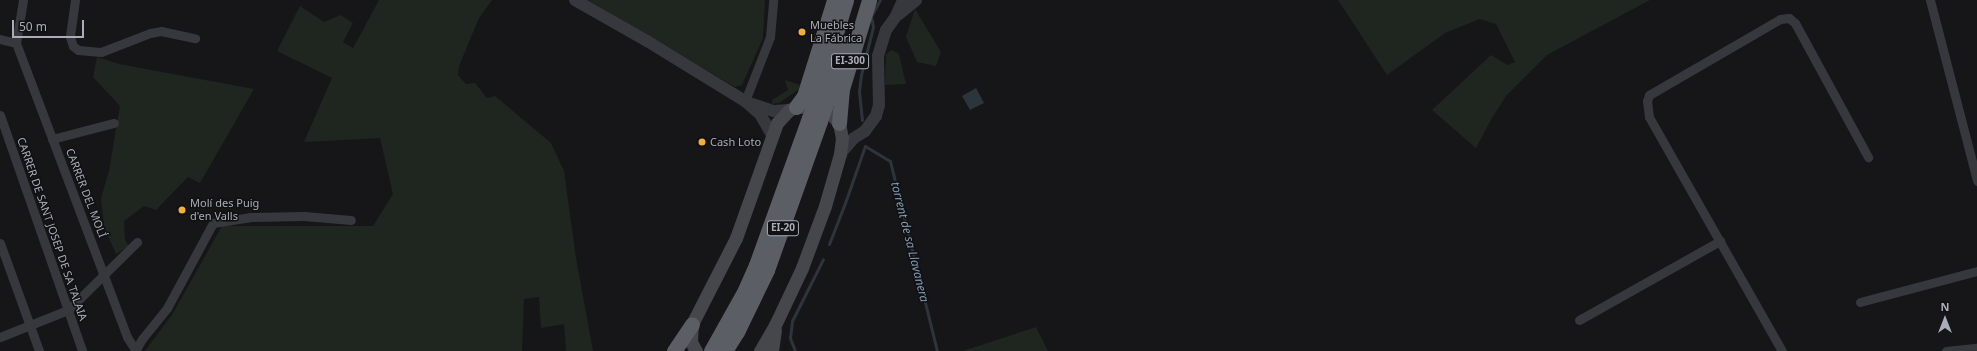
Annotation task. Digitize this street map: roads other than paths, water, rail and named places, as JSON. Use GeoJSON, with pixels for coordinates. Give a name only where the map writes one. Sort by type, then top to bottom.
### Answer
{"type":"FeatureCollection","features":[{"type":"Feature","properties":{"kind":"highway","name":"EI-300"},"geometry":{"type":"LineString","coordinates":[[792,108],[804,96],[834,0]]}},
{"type":"Feature","properties":{"kind":"highway","name":"EI-20"},"geometry":{"type":"LineString","coordinates":[[824,90],[846,0]]}},
{"type":"Feature","properties":{"kind":"highway","name":"EI-20"},"geometry":{"type":"LineString","coordinates":[[725,351],[731,328],[744,292],[814,120],[858,0]]}},
{"type":"Feature","properties":{"kind":"highway","name":"EI-300"},"geometry":{"type":"LineString","coordinates":[[840,125],[842,89],[869,0]]}},
{"type":"Feature","properties":{"kind":"highway"},"geometry":{"type":"LineString","coordinates":[[674,351],[692,324]]}},
{"type":"Feature","properties":{"kind":"highway","name":"EI-20"},"geometry":{"type":"LineString","coordinates":[[711,351],[731,328]]}},
{"type":"Feature","properties":{"kind":"main road"},"geometry":{"type":"LineString","coordinates":[[792,108],[809,105],[825,110],[833,115],[840,125]]}},
{"type":"Feature","properties":{"kind":"main road","name":"EI-300"},"geometry":{"type":"LineString","coordinates":[[696,351],[691,342],[692,324],[736,238],[777,123],[792,108]]}},
{"type":"Feature","properties":{"kind":"main road","name":"EI-300"},"geometry":{"type":"LineString","coordinates":[[760,351],[776,325],[811,246],[840,154],[842,138],[840,125]]}},
{"type":"Feature","properties":{"kind":"main road","name":"EI-300"},"geometry":{"type":"LineString","coordinates":[[772,351],[776,325]]}},
{"type":"Feature","properties":{"kind":"street"},"geometry":{"type":"LineString","coordinates":[[0,39],[16,43],[23,0]]}},
{"type":"Feature","properties":{"kind":"street"},"geometry":{"type":"LineString","coordinates":[[75,0],[70,38],[73,46],[78,50],[101,52],[150,33],[161,31],[194,38]]}},
{"type":"Feature","properties":{"kind":"street"},"geometry":{"type":"LineString","coordinates":[[575,0],[647,41],[745,101],[760,114],[772,135]]}},
{"type":"Feature","properties":{"kind":"street"},"geometry":{"type":"LineString","coordinates":[[745,101],[770,38],[773,0]]}},
{"type":"Feature","properties":{"kind":"street"},"geometry":{"type":"LineString","coordinates":[[840,154],[854,138],[865,131],[876,116],[879,105],[877,70],[882,41],[903,0]]}},
{"type":"Feature","properties":{"kind":"street"},"geometry":{"type":"LineString","coordinates":[[896,16],[916,0]]}},
{"type":"Feature","properties":{"kind":"street"},"geometry":{"type":"LineString","coordinates":[[1930,0],[1977,181]]}},
{"type":"Feature","properties":{"kind":"street"},"geometry":{"type":"LineString","coordinates":[[1782,351],[1649,117],[1647,101],[1649,95],[1655,90],[1780,20],[1789,18],[1795,23],[1868,157]]}},
{"type":"Feature","properties":{"kind":"street","name":"CARRER DEL MOLÍ"},"geometry":{"type":"LineString","coordinates":[[16,43],[127,337],[135,351]]}},
{"type":"Feature","properties":{"kind":"street"},"geometry":{"type":"LineString","coordinates":[[745,101],[774,111],[792,108]]}},
{"type":"Feature","properties":{"kind":"street","name":"CARRER DE SANT JOSEP DE SA TALAIA"},"geometry":{"type":"LineString","coordinates":[[0,115],[82,351]]}},
{"type":"Feature","properties":{"kind":"street"},"geometry":{"type":"LineString","coordinates":[[52,138],[114,123]]}},
{"type":"Feature","properties":{"kind":"street"},"geometry":{"type":"LineString","coordinates":[[840,125],[851,131],[865,131]]}},
{"type":"Feature","properties":{"kind":"street"},"geometry":{"type":"LineString","coordinates":[[135,351],[167,308],[213,223],[218,220],[250,217],[304,216],[352,220]]}},
{"type":"Feature","properties":{"kind":"street"},"geometry":{"type":"LineString","coordinates":[[1580,320],[1720,241]]}},
{"type":"Feature","properties":{"kind":"street"},"geometry":{"type":"LineString","coordinates":[[0,337],[68,310],[137,242]]}},
{"type":"Feature","properties":{"kind":"street"},"geometry":{"type":"LineString","coordinates":[[0,243],[39,351]]}},
{"type":"Feature","properties":{"kind":"street"},"geometry":{"type":"LineString","coordinates":[[1860,302],[1977,271]]}},
{"type":"Feature","properties":{"kind":"street"},"geometry":{"type":"LineString","coordinates":[[1946,351],[1977,348]]}},
{"type":"Feature","properties":{"kind":"waterway","name":"torrent de sa Llavanera"},"geometry":{"type":"LineString","coordinates":[[862,120],[859,91],[861,75],[873,27],[871,16],[880,0]]}},
{"type":"Feature","properties":{"kind":"waterway","name":"torrent de sa Llavanera"},"geometry":{"type":"LineString","coordinates":[[829,244],[865,146],[890,161],[937,351]]}},
{"type":"Feature","properties":{"kind":"waterway"},"geometry":{"type":"LineString","coordinates":[[795,351],[790,338],[792,321],[823,259]]}},
{"type":"Feature","properties":{"kind":"place","name":"Muebles La Fábrica"},"geometry":{"type":"Point","coordinates":[802,32]}},
{"type":"Feature","properties":{"kind":"place","name":"Cash Loto"},"geometry":{"type":"Point","coordinates":[702,142]}},
{"type":"Feature","properties":{"kind":"place","name":"Molí des Puig d'en Valls"},"geometry":{"type":"Point","coordinates":[182,210]}}]}
